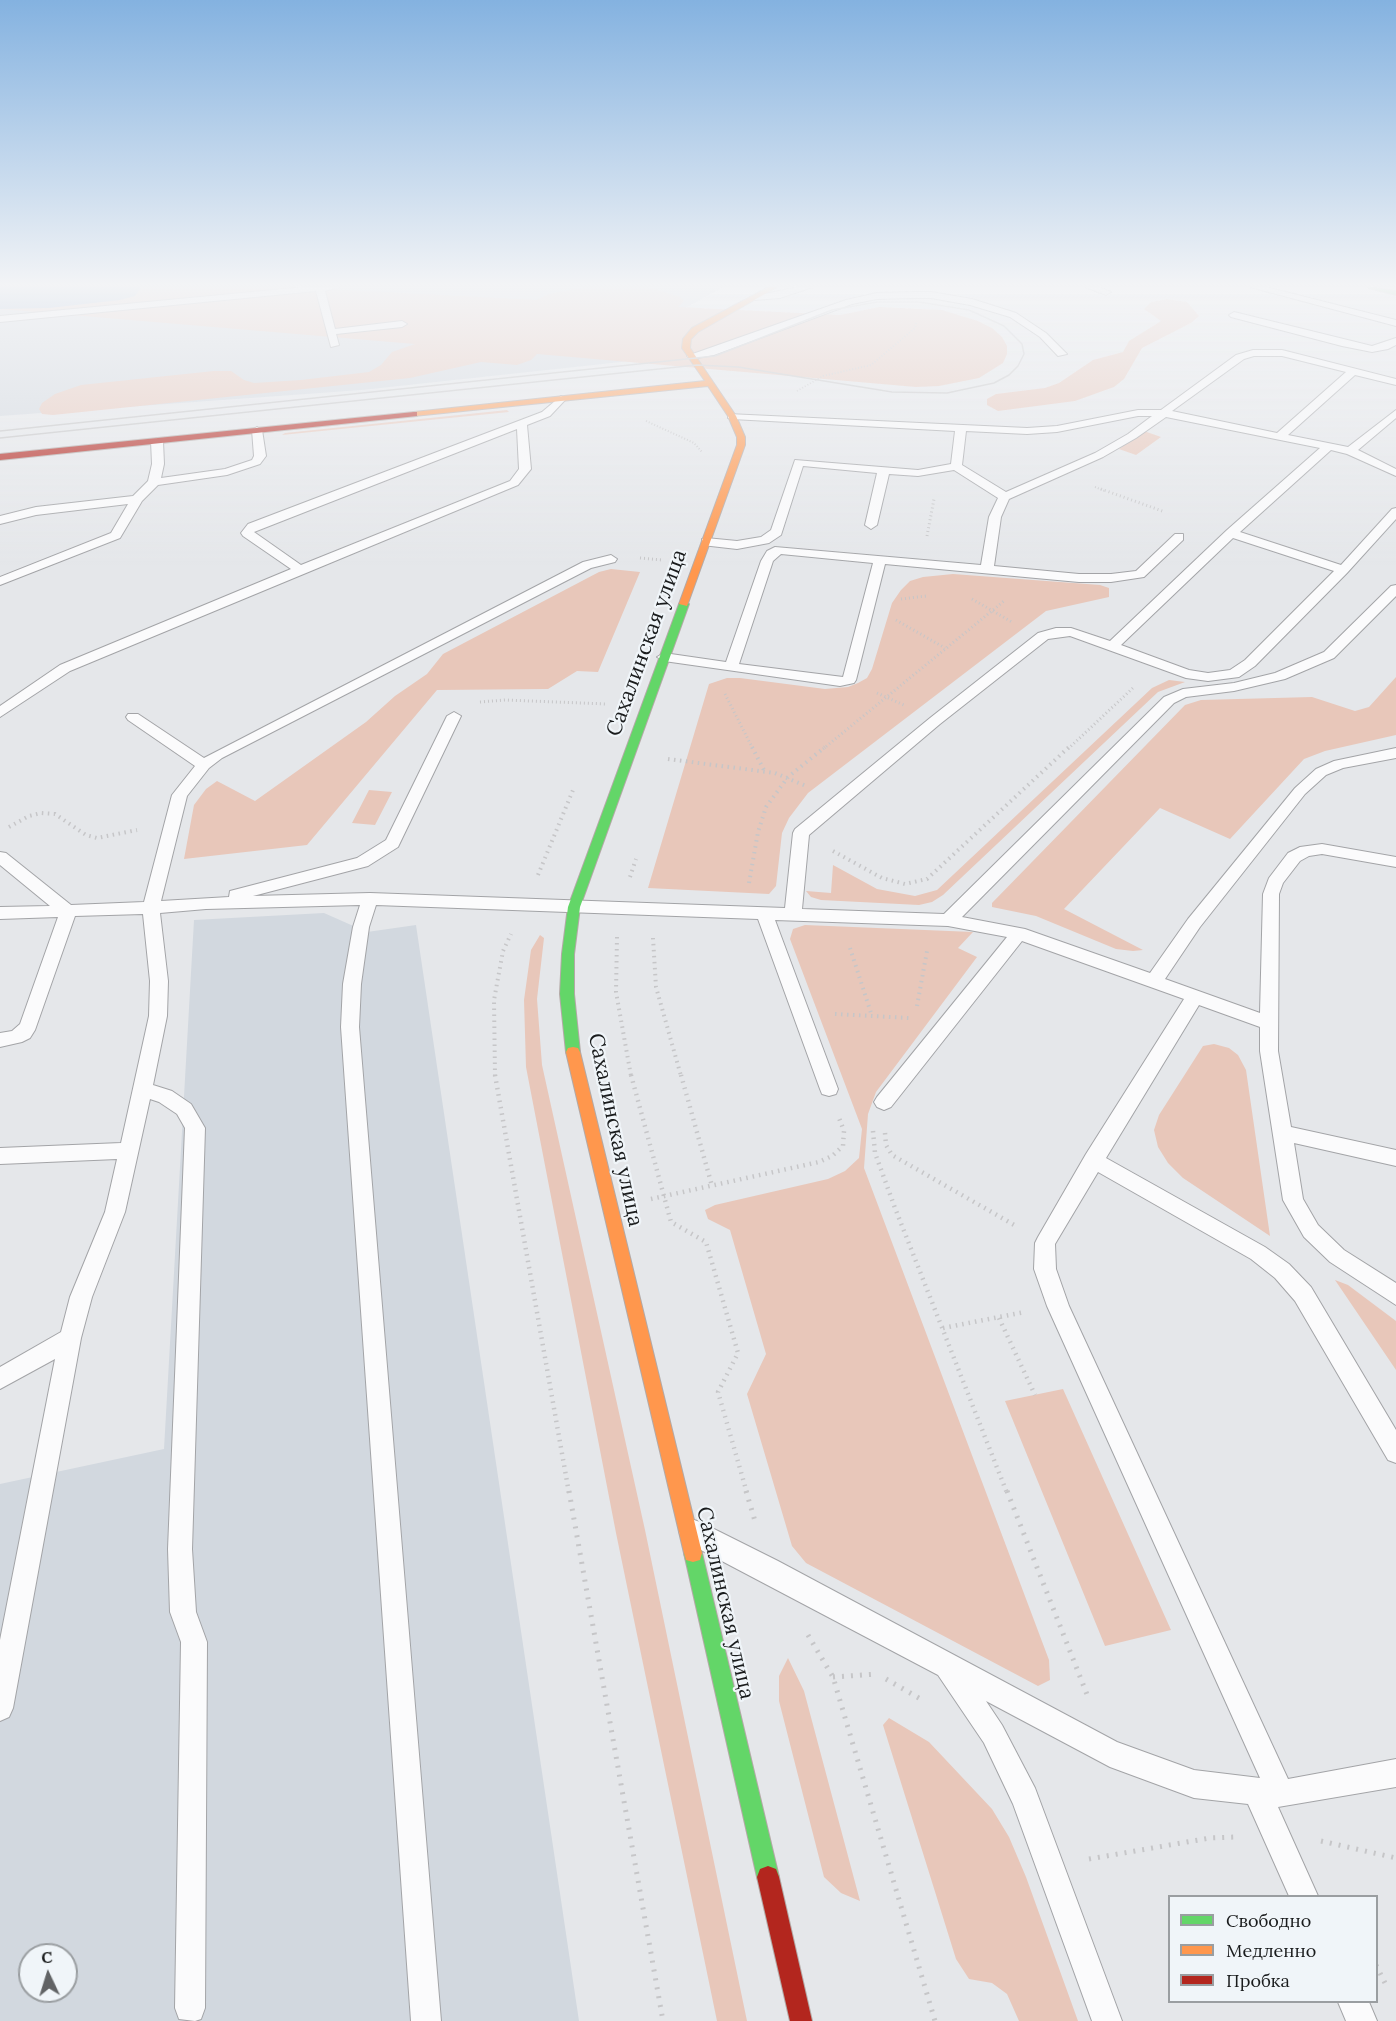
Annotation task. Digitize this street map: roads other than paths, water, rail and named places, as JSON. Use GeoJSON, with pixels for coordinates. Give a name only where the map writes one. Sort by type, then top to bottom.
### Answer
{"type":"FeatureCollection","features":[{"type":"Feature","properties":{"kind":"main road"},"geometry":{"type":"LineString","coordinates":[[0,457],[710,383]]}},
{"type":"Feature","properties":{"kind":"main road","name":"Сахалинская улица"},"geometry":{"type":"LineString","coordinates":[[710,383],[732,416],[741,438],[741,445],[574,907],[567,954],[567,993],[574,1061],[687,1529],[801,2021]]}},
{"type":"Feature","properties":{"kind":"lane"},"geometry":{"type":"LineString","coordinates":[[987,569],[995,517],[1005,497],[1099,455],[1132,436],[1206,381]]}},
{"type":"Feature","properties":{"kind":"lane"},"geometry":{"type":"LineString","coordinates":[[1280,436],[1341,381]]}},
{"type":"Feature","properties":{"kind":"lane"},"geometry":{"type":"LineString","coordinates":[[300,570],[247,533],[252,527],[546,414],[561,399]]}},
{"type":"Feature","properties":{"kind":"lane"},"geometry":{"type":"LineString","coordinates":[[732,416],[1027,431],[1058,429],[1137,413],[1164,413],[1350,451],[1396,472]]}},
{"type":"Feature","properties":{"kind":"lane"},"geometry":{"type":"LineString","coordinates":[[1350,451],[1396,413]]}},
{"type":"Feature","properties":{"kind":"lane"},"geometry":{"type":"LineString","coordinates":[[0,713],[65,668],[514,483],[525,469],[522,424]]}},
{"type":"Feature","properties":{"kind":"lane"},"geometry":{"type":"LineString","coordinates":[[956,466],[961,428]]}},
{"type":"Feature","properties":{"kind":"lane"},"geometry":{"type":"LineString","coordinates":[[154,482],[227,472],[256,462],[260,456],[257,430]]}},
{"type":"Feature","properties":{"kind":"lane"},"geometry":{"type":"LineString","coordinates":[[0,581],[116,535],[137,499],[154,482],[158,464],[157,441]]}},
{"type":"Feature","properties":{"kind":"lane"},"geometry":{"type":"LineString","coordinates":[[1112,646],[1231,533],[1329,446]]}},
{"type":"Feature","properties":{"kind":"lane"},"geometry":{"type":"LineString","coordinates":[[706,542],[737,545],[765,540],[777,532],[799,462],[918,473],[956,466],[1005,497]]}},
{"type":"Feature","properties":{"kind":"lane"},"geometry":{"type":"LineString","coordinates":[[871,525],[884,470]]}},
{"type":"Feature","properties":{"kind":"lane"},"geometry":{"type":"LineString","coordinates":[[0,520],[36,511],[137,499]]}},
{"type":"Feature","properties":{"kind":"lane"},"geometry":{"type":"LineString","coordinates":[[793,915],[801,833],[1043,636],[1066,631],[1186,674],[1208,677],[1234,674],[1250,663],[1343,570],[1396,512]]}},
{"type":"Feature","properties":{"kind":"lane"},"geometry":{"type":"LineString","coordinates":[[1231,533],[1343,570]]}},
{"type":"Feature","properties":{"kind":"lane"},"geometry":{"type":"LineString","coordinates":[[731,667],[771,554],[779,550],[793,549],[1089,578],[1140,574],[1179,537]]}},
{"type":"Feature","properties":{"kind":"lane"},"geometry":{"type":"LineString","coordinates":[[0,1708],[70,1338],[81,1297],[115,1212],[143,1090],[159,1004],[159,981],[151,908],[180,795],[204,765],[218,755],[437,640],[587,565],[611,559]]}},
{"type":"Feature","properties":{"kind":"lane"},"geometry":{"type":"LineString","coordinates":[[664,657],[840,682],[849,680],[880,559]]}},
{"type":"Feature","properties":{"kind":"lane"},"geometry":{"type":"LineString","coordinates":[[941,920],[1169,700],[1183,693],[1234,687],[1280,676],[1329,655],[1396,589]]}},
{"type":"Feature","properties":{"kind":"lane"},"geometry":{"type":"LineString","coordinates":[[206,903],[362,862],[392,843],[454,716]]}},
{"type":"Feature","properties":{"kind":"lane"},"geometry":{"type":"LineString","coordinates":[[133,717],[204,765]]}},
{"type":"Feature","properties":{"kind":"lane"},"geometry":{"type":"LineString","coordinates":[[1154,981],[1194,923],[1300,791],[1321,771],[1339,764],[1396,753]]}},
{"type":"Feature","properties":{"kind":"lane"},"geometry":{"type":"LineString","coordinates":[[1396,862],[1322,849],[1306,851],[1294,857],[1275,882],[1271,894],[1269,1023],[1269,1051],[1293,1200],[1311,1231],[1336,1256],[1396,1296]]}},
{"type":"Feature","properties":{"kind":"lane"},"geometry":{"type":"LineString","coordinates":[[0,857],[68,910]]}},
{"type":"Feature","properties":{"kind":"lane"},"geometry":{"type":"LineString","coordinates":[[370,899],[361,927],[352,984],[350,1027],[426,2021]]}},
{"type":"Feature","properties":{"kind":"lane"},"geometry":{"type":"LineString","coordinates":[[0,913],[151,908],[206,903],[370,899],[941,920],[1019,933],[1269,1023]]}},
{"type":"Feature","properties":{"kind":"lane"},"geometry":{"type":"LineString","coordinates":[[0,1040],[24,1033],[29,1025],[68,910]]}},
{"type":"Feature","properties":{"kind":"lane"},"geometry":{"type":"LineString","coordinates":[[757,914],[829,1089]]}},
{"type":"Feature","properties":{"kind":"lane"},"geometry":{"type":"LineString","coordinates":[[884,1102],[1019,933]]}},
{"type":"Feature","properties":{"kind":"lane"},"geometry":{"type":"LineString","coordinates":[[1196,997],[1046,1243],[1045,1269],[1058,1306],[1269,1792],[1304,1895]]}},
{"type":"Feature","properties":{"kind":"lane"},"geometry":{"type":"LineString","coordinates":[[143,1090],[165,1096],[184,1109],[195,1128],[180,1549],[183,1612],[194,1642],[190,2007]]}},
{"type":"Feature","properties":{"kind":"lane"},"geometry":{"type":"LineString","coordinates":[[1282,1133],[1396,1158]]}},
{"type":"Feature","properties":{"kind":"lane"},"geometry":{"type":"LineString","coordinates":[[0,1156],[129,1151]]}},
{"type":"Feature","properties":{"kind":"lane"},"geometry":{"type":"LineString","coordinates":[[1094,1161],[1258,1253],[1282,1270],[1303,1294],[1396,1452]]}},
{"type":"Feature","properties":{"kind":"lane"},"geometry":{"type":"LineString","coordinates":[[0,1379],[70,1338]]}},
{"type":"Feature","properties":{"kind":"lane"},"geometry":{"type":"LineString","coordinates":[[687,1529],[769,1570],[1110,1753],[1194,1784],[1269,1792],[1396,1773]]}},
{"type":"Feature","properties":{"kind":"lane"},"geometry":{"type":"LineString","coordinates":[[945,1664],[993,1734],[1025,1798],[1107,2021]]}},
{"type":"Feature","properties":{"kind":"lane"},"geometry":{"type":"LineString","coordinates":[[1354,2003],[1362,2021]]}},
{"type":"Feature","properties":{"kind":"tram line"},"geometry":{"type":"LineString","coordinates":[[0,431],[474,381]]}},
{"type":"Feature","properties":{"kind":"tram line"},"geometry":{"type":"LineString","coordinates":[[0,438],[541,381]]}},
{"type":"Feature","properties":{"kind":"tram line"},"geometry":{"type":"LineString","coordinates":[[826,381],[892,392],[947,393],[997,381]]}}]}
